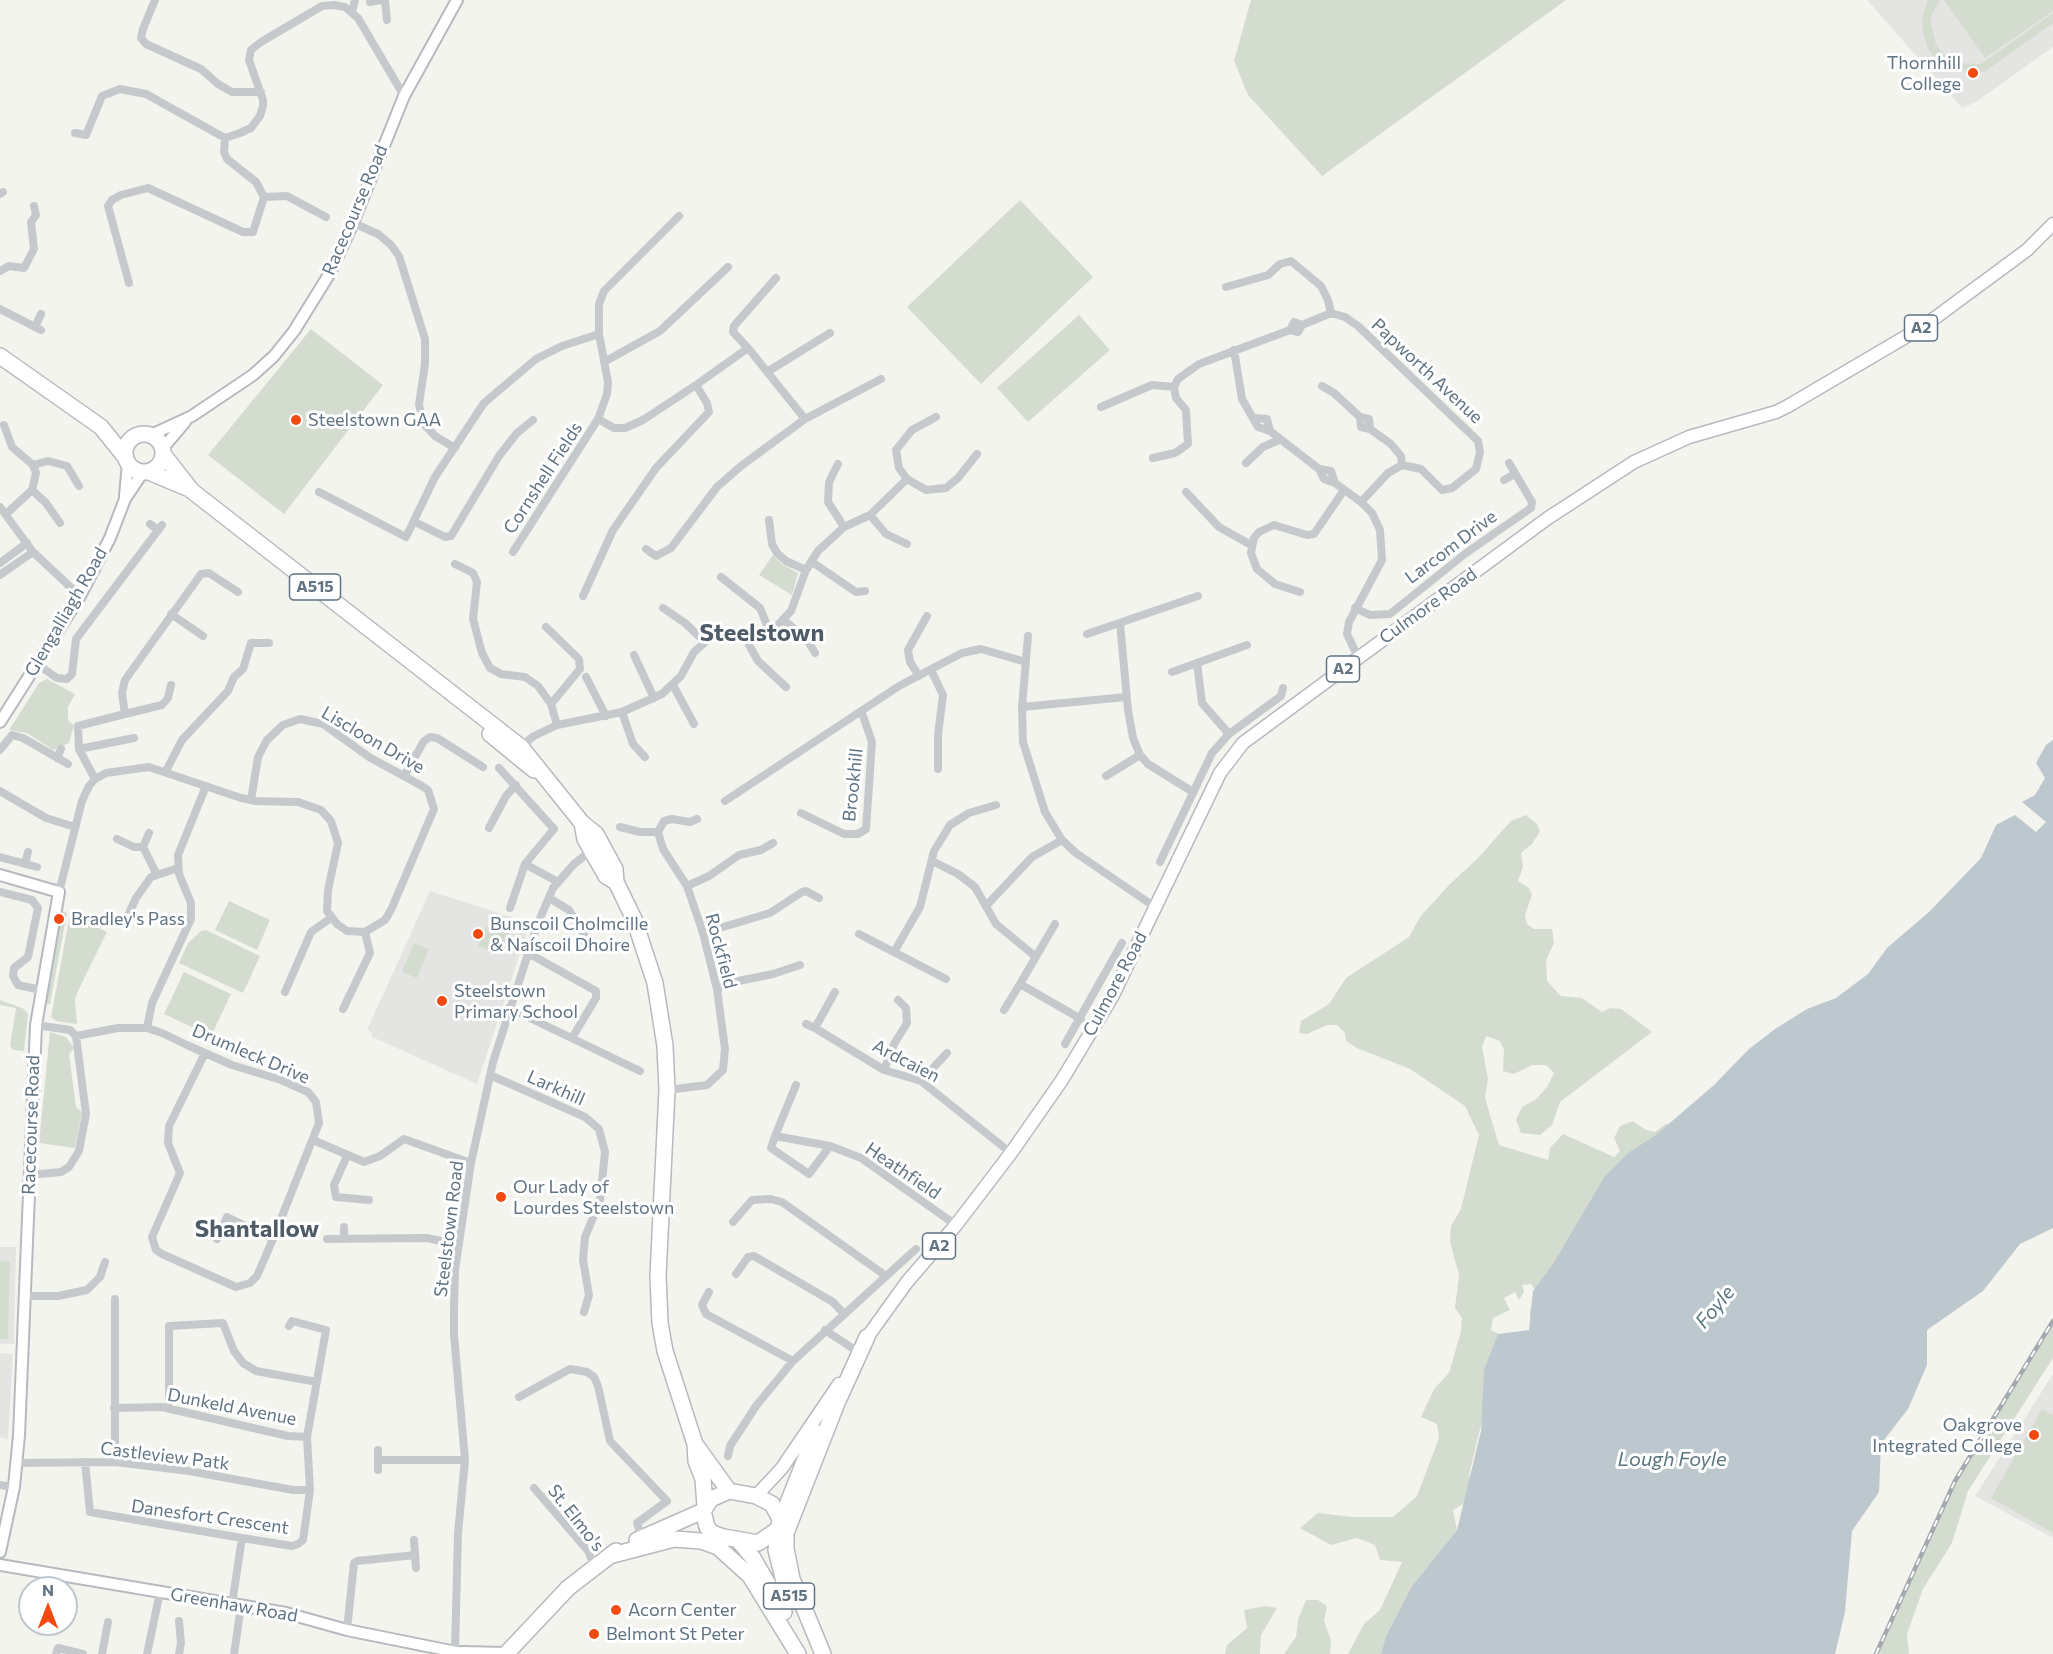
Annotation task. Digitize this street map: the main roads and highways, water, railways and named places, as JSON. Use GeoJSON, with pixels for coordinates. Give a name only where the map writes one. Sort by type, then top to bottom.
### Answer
{"type":"FeatureCollection","features":[{"type":"Feature","properties":{"kind":"highway","name":"A515"},"geometry":{"type":"LineString","coordinates":[[0,356],[101,427],[127,461],[146,472],[192,490]]}},
{"type":"Feature","properties":{"kind":"highway","name":"A515"},"geometry":{"type":"LineString","coordinates":[[101,427],[145,435],[163,451],[192,490],[439,683],[548,778],[582,823],[585,840],[597,847],[606,876],[616,882],[634,919],[655,983],[665,1046],[667,1090],[659,1229],[660,1323],[665,1351],[695,1444],[696,1461],[703,1479],[704,1509]]}},
{"type":"Feature","properties":{"kind":"highway"},"geometry":{"type":"LineString","coordinates":[[127,461],[127,446],[145,435]]}},
{"type":"Feature","properties":{"kind":"highway"},"geometry":{"type":"LineString","coordinates":[[146,472],[159,465],[163,451]]}},
{"type":"Feature","properties":{"kind":"highway"},"geometry":{"type":"LineString","coordinates":[[823,1654],[792,1579],[786,1549],[786,1533],[867,1337]]}},
{"type":"Feature","properties":{"kind":"highway","name":"A515"},"geometry":{"type":"LineString","coordinates":[[695,1444],[729,1491]]}},
{"type":"Feature","properties":{"kind":"highway"},"geometry":{"type":"LineString","coordinates":[[506,1653],[568,1588],[639,1532],[692,1527],[758,1543],[778,1525],[772,1504],[756,1496],[729,1491],[716,1495],[704,1509],[658,1530]]}},
{"type":"Feature","properties":{"kind":"highway"},"geometry":{"type":"LineString","coordinates":[[704,1509],[704,1520],[712,1533]]}},
{"type":"Feature","properties":{"kind":"highway","name":"A515"},"geometry":{"type":"LineString","coordinates":[[778,1525],[778,1566],[785,1590],[823,1654]]}},
{"type":"Feature","properties":{"kind":"highway"},"geometry":{"type":"LineString","coordinates":[[609,1556],[675,1539],[700,1540],[717,1547],[750,1576],[798,1654]]}},
{"type":"Feature","properties":{"kind":"highway","name":"A515"},"geometry":{"type":"LineString","coordinates":[[738,1540],[764,1575],[807,1654]]}},
{"type":"Feature","properties":{"kind":"main road","name":"Racecourse Road"},"geometry":{"type":"LineString","coordinates":[[145,435],[192,416],[253,375],[274,356],[294,331],[330,273],[353,223],[404,96],[457,0]]}},
{"type":"Feature","properties":{"kind":"main road","name":"Culmore Road"},"geometry":{"type":"LineString","coordinates":[[756,1496],[782,1468],[820,1415],[867,1337],[908,1282],[956,1226],[1062,1080],[1112,997],[1220,773],[1243,743],[1548,518],[1634,462],[1689,437],[1776,412],[1795,402],[1924,326],[2027,250],[2053,224]]}},
{"type":"Feature","properties":{"kind":"main road","name":"Racecourse Road"},"geometry":{"type":"LineString","coordinates":[[163,451],[192,416]]}},
{"type":"Feature","properties":{"kind":"main road","name":"Glengalliagh Road"},"geometry":{"type":"LineString","coordinates":[[125,499],[127,461]]}},
{"type":"Feature","properties":{"kind":"main road","name":"Glengalliagh Road"},"geometry":{"type":"LineString","coordinates":[[0,722],[80,596],[110,538],[125,499],[146,472]]}},
{"type":"Feature","properties":{"kind":"main road","name":"Racecourse Road"},"geometry":{"type":"LineString","coordinates":[[0,875],[59,892],[36,1025],[26,1296],[16,1463],[14,1486],[0,1552]]}},
{"type":"Feature","properties":{"kind":"main road","name":"Culmore Road"},"geometry":{"type":"LineString","coordinates":[[778,1525],[820,1415]]}},
{"type":"Feature","properties":{"kind":"main road","name":"Greenhaw Road"},"geometry":{"type":"LineString","coordinates":[[0,1565],[317,1620],[347,1629],[461,1652],[506,1653]]}},
{"type":"Feature","properties":{"kind":"water","name":"Lough Foyle"},"geometry":{"type":"Polygon","coordinates":[[[2053,740],[2053,1228],[2020,1244],[1983,1291],[1927,1330],[1927,1365],[1908,1409],[1881,1444],[1879,1492],[1852,1531],[1845,1612],[1835,1654],[1381,1654],[1386,1636],[1412,1586],[1457,1530],[1481,1431],[1484,1370],[1498,1334],[1529,1330],[1533,1291],[1553,1264],[1605,1176],[1628,1153],[1656,1135],[1714,1085],[1749,1049],[1775,1029],[1807,1009],[1836,998],[1868,974],[1887,948],[1929,912],[1981,858],[1996,825],[2015,815],[2036,832],[2046,822],[2022,802],[2035,795],[2045,778],[2036,763],[2046,745],[2053,740]]]}},
{"type":"Feature","properties":{"kind":"railway"},"geometry":{"type":"LineString","coordinates":[[1876,1654],[1955,1481],[2053,1321]]}},
{"type":"Feature","properties":{"kind":"place","name":"Thornhill College"},"geometry":{"type":"Point","coordinates":[1973,73]}},
{"type":"Feature","properties":{"kind":"place","name":"Steelstown GAA"},"geometry":{"type":"Point","coordinates":[296,420]}},
{"type":"Feature","properties":{"kind":"place","name":"Bradley's Pass"},"geometry":{"type":"Point","coordinates":[59,919]}},
{"type":"Feature","properties":{"kind":"place","name":"Bunscoil Cholmcille & Naíscoil Dhoire"},"geometry":{"type":"Point","coordinates":[478,934]}},
{"type":"Feature","properties":{"kind":"place","name":"Steelstown Primary School"},"geometry":{"type":"Point","coordinates":[442,1001]}},
{"type":"Feature","properties":{"kind":"place","name":"Our Lady of Lourdes Steelstown"},"geometry":{"type":"Point","coordinates":[501,1197]}},
{"type":"Feature","properties":{"kind":"place","name":"Oakgrove Integrated College"},"geometry":{"type":"Point","coordinates":[2034,1435]}},
{"type":"Feature","properties":{"kind":"place","name":"Acorn Center"},"geometry":{"type":"Point","coordinates":[616,1610]}},
{"type":"Feature","properties":{"kind":"place","name":"Belmont St Peter"},"geometry":{"type":"Point","coordinates":[594,1634]}},
{"type":"Feature","properties":{"kind":"district","name":"Steelstown"},"geometry":{"type":"Point","coordinates":[762,633]}},
{"type":"Feature","properties":{"kind":"district","name":"Shantallow"},"geometry":{"type":"Point","coordinates":[257,1229]}},
{"type":"Feature","properties":{"kind":"water label","name":"Foyle"},"geometry":{"type":"Point","coordinates":[1715,1307]}}]}
